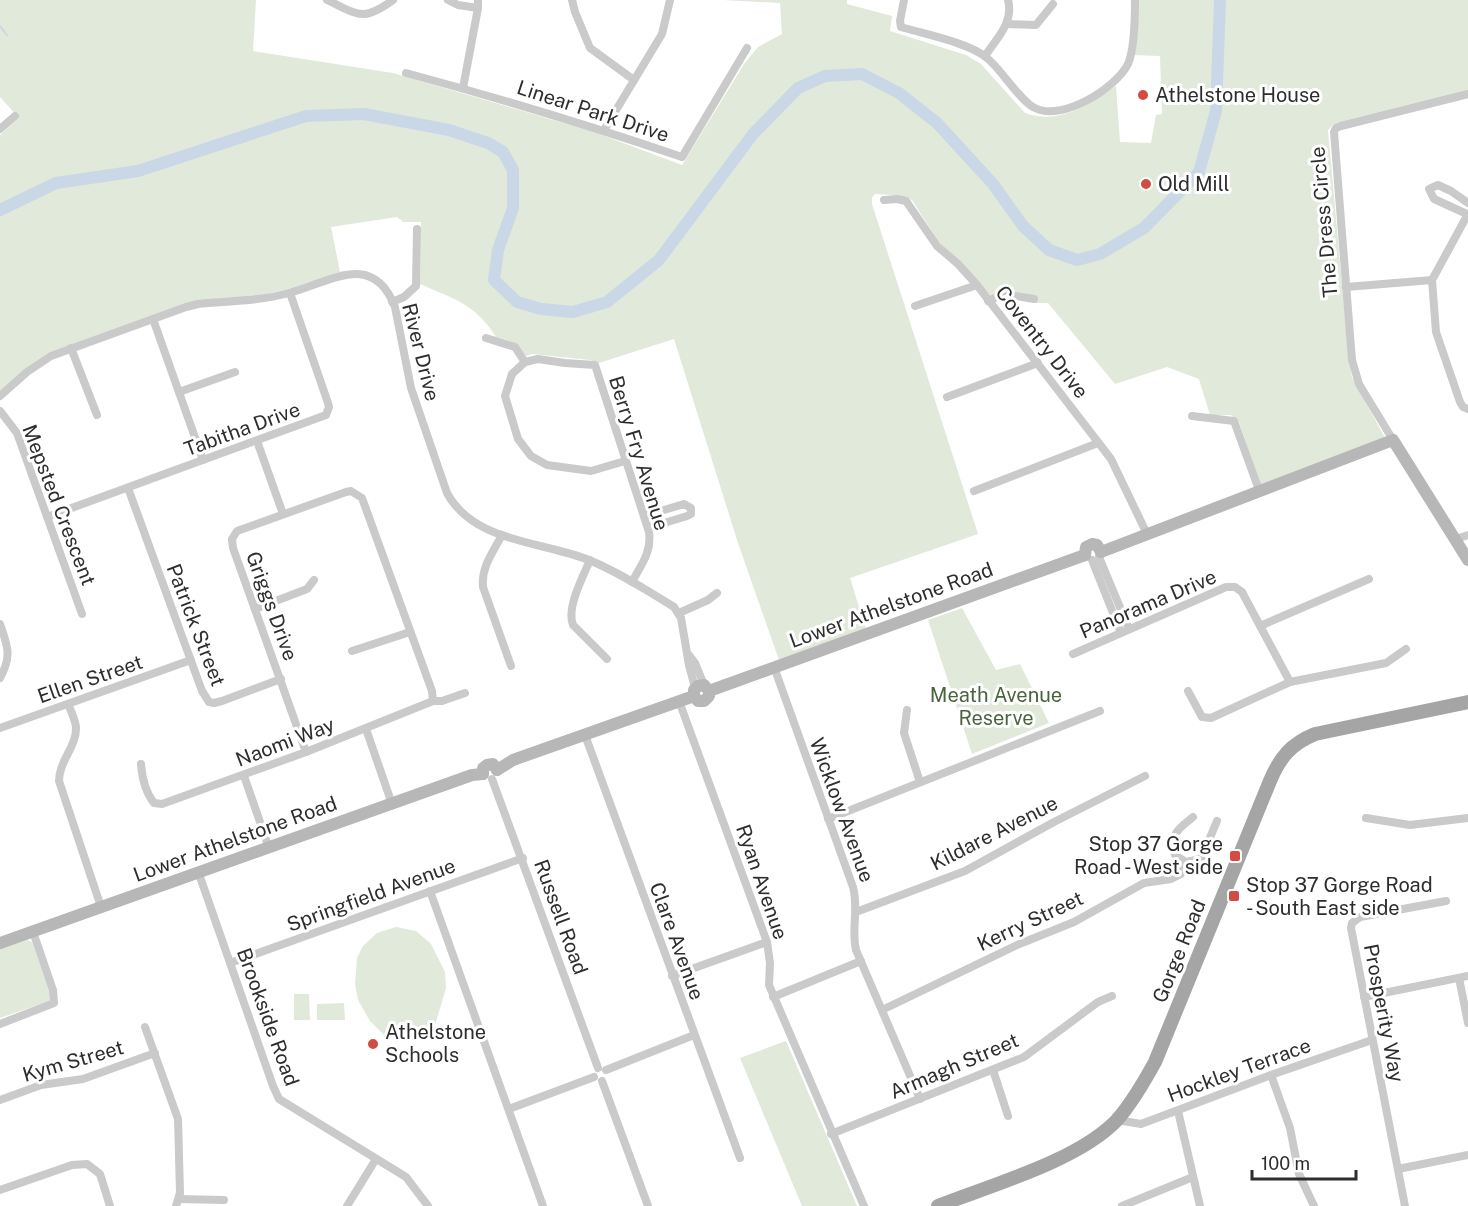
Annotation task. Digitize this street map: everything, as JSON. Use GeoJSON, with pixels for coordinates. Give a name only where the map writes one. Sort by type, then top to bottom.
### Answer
{"type":"FeatureCollection","features":[{"type":"Feature","properties":{"kind":"main road","name":"Gorge Road"},"geometry":{"type":"LineString","coordinates":[[938,1206],[1069,1154],[1093,1140],[1117,1120],[1138,1092],[1155,1062],[1280,758],[1293,745],[1315,734],[1468,702]]}},
{"type":"Feature","properties":{"kind":"street"},"geometry":{"type":"LineString","coordinates":[[327,0],[348,10],[369,14],[375,13],[393,0]]}},
{"type":"Feature","properties":{"kind":"street"},"geometry":{"type":"LineString","coordinates":[[448,0],[458,5],[478,4],[464,88]]}},
{"type":"Feature","properties":{"kind":"street"},"geometry":{"type":"LineString","coordinates":[[572,0],[590,48],[634,80]]}},
{"type":"Feature","properties":{"kind":"street"},"geometry":{"type":"LineString","coordinates":[[604,130],[662,34],[670,0]]}},
{"type":"Feature","properties":{"kind":"street"},"geometry":{"type":"LineString","coordinates":[[904,0],[900,21],[902,27],[971,49],[985,56],[1035,109],[1043,111],[1081,104],[1104,91],[1122,73],[1131,56],[1135,0]]}},
{"type":"Feature","properties":{"kind":"street"},"geometry":{"type":"LineString","coordinates":[[985,56],[1007,24],[1011,11],[1008,0]]}},
{"type":"Feature","properties":{"kind":"street"},"geometry":{"type":"LineString","coordinates":[[1007,24],[1036,25],[1053,4]]}},
{"type":"Feature","properties":{"kind":"street","name":"Linear Park Drive"},"geometry":{"type":"LineString","coordinates":[[406,72],[604,130],[682,157],[747,48]]}},
{"type":"Feature","properties":{"kind":"street","name":"The Dress Circle"},"geometry":{"type":"LineString","coordinates":[[1393,440],[1354,372],[1333,137],[1336,128],[1468,94]]}},
{"type":"Feature","properties":{"kind":"street"},"geometry":{"type":"LineString","coordinates":[[0,129],[15,116]]}},
{"type":"Feature","properties":{"kind":"street"},"geometry":{"type":"LineString","coordinates":[[1468,203],[1438,185],[1429,189],[1434,199],[1468,214],[1432,280],[1436,332],[1460,402],[1468,409]]}},
{"type":"Feature","properties":{"kind":"street","name":"Coventry Drive"},"geometry":{"type":"LineString","coordinates":[[884,200],[906,201],[937,246],[977,285],[1111,459],[1147,534]]}},
{"type":"Feature","properties":{"kind":"street"},"geometry":{"type":"LineString","coordinates":[[392,302],[404,297],[416,286],[417,229]]}},
{"type":"Feature","properties":{"kind":"street","name":"River Drive"},"geometry":{"type":"LineString","coordinates":[[0,396],[35,365],[51,356],[153,319],[198,304],[269,297],[290,293],[338,276],[364,274],[377,280],[387,290],[392,302],[411,388],[447,493],[453,503],[465,515],[486,529],[590,560],[674,607],[679,613]]}},
{"type":"Feature","properties":{"kind":"street"},"geometry":{"type":"LineString","coordinates":[[1346,287],[1432,280]]}},
{"type":"Feature","properties":{"kind":"street"},"geometry":{"type":"LineString","coordinates":[[915,306],[977,285]]}},
{"type":"Feature","properties":{"kind":"street","name":"Tabitha Drive"},"geometry":{"type":"LineString","coordinates":[[47,517],[322,418],[328,412],[328,403],[290,293]]}},
{"type":"Feature","properties":{"kind":"street"},"geometry":{"type":"LineString","coordinates":[[988,301],[1004,294],[1034,299]]}},
{"type":"Feature","properties":{"kind":"street"},"geometry":{"type":"LineString","coordinates":[[153,319],[203,460]]}},
{"type":"Feature","properties":{"kind":"street"},"geometry":{"type":"LineString","coordinates":[[486,338],[511,345],[518,350],[525,362],[512,374],[505,396],[518,439],[531,456],[547,465],[591,471],[625,461]]}},
{"type":"Feature","properties":{"kind":"street"},"geometry":{"type":"LineString","coordinates":[[71,348],[97,416]]}},
{"type":"Feature","properties":{"kind":"street","name":"Berry Fry Avenue"},"geometry":{"type":"LineString","coordinates":[[525,362],[538,359],[595,364],[648,528],[650,540],[648,553],[632,582]]}},
{"type":"Feature","properties":{"kind":"street"},"geometry":{"type":"LineString","coordinates":[[947,397],[1038,363]]}},
{"type":"Feature","properties":{"kind":"street"},"geometry":{"type":"LineString","coordinates":[[179,392],[235,372]]}},
{"type":"Feature","properties":{"kind":"street","name":"Mepsted Crescent"},"geometry":{"type":"LineString","coordinates":[[0,411],[17,433],[82,614]]}},
{"type":"Feature","properties":{"kind":"street"},"geometry":{"type":"LineString","coordinates":[[1192,416],[1234,421],[1259,490]]}},
{"type":"Feature","properties":{"kind":"street"},"geometry":{"type":"LineString","coordinates":[[1393,440],[1462,537],[1468,560]]}},
{"type":"Feature","properties":{"kind":"street","name":"Lower Athelstone Road"},"geometry":{"type":"LineString","coordinates":[[0,943],[472,775],[491,774],[513,760],[679,701],[701,690],[774,668],[1094,556],[1259,490],[1393,440]]}},
{"type":"Feature","properties":{"kind":"street"},"geometry":{"type":"LineString","coordinates":[[256,441],[283,514]]}},
{"type":"Feature","properties":{"kind":"street"},"geometry":{"type":"LineString","coordinates":[[974,491],[1098,442]]}},
{"type":"Feature","properties":{"kind":"street","name":"Patrick Street"},"geometry":{"type":"LineString","coordinates":[[128,488],[202,691],[209,702],[222,701],[281,679]]}},
{"type":"Feature","properties":{"kind":"street","name":"Griggs Drive"},"geometry":{"type":"LineString","coordinates":[[306,752],[233,548],[232,539],[237,531],[351,491],[359,495],[432,692],[433,701]]}},
{"type":"Feature","properties":{"kind":"street"},"geometry":{"type":"LineString","coordinates":[[644,516],[684,504],[691,508],[691,514],[687,516],[648,528]]}},
{"type":"Feature","properties":{"kind":"street"},"geometry":{"type":"LineString","coordinates":[[502,535],[485,564],[482,579],[511,666]]}},
{"type":"Feature","properties":{"kind":"street"},"geometry":{"type":"LineString","coordinates":[[1094,556],[1125,631]]}},
{"type":"Feature","properties":{"kind":"street"},"geometry":{"type":"LineString","coordinates":[[590,560],[573,604],[571,620],[573,625],[607,659]]}},
{"type":"Feature","properties":{"kind":"street"},"geometry":{"type":"LineString","coordinates":[[1260,626],[1369,579]]}},
{"type":"Feature","properties":{"kind":"street"},"geometry":{"type":"LineString","coordinates":[[255,609],[307,589],[314,580]]}},
{"type":"Feature","properties":{"kind":"street","name":"Panorama Drive"},"geometry":{"type":"LineString","coordinates":[[1073,654],[1226,587],[1235,587],[1242,592],[1290,682]]}},
{"type":"Feature","properties":{"kind":"street"},"geometry":{"type":"LineString","coordinates":[[701,690],[689,665],[679,613],[717,593]]}},
{"type":"Feature","properties":{"kind":"street"},"geometry":{"type":"LineString","coordinates":[[0,624],[9,658],[0,678]]}},
{"type":"Feature","properties":{"kind":"street"},"geometry":{"type":"LineString","coordinates":[[352,651],[410,632]]}},
{"type":"Feature","properties":{"kind":"street"},"geometry":{"type":"LineString","coordinates":[[1188,691],[1202,717],[1211,718],[1290,682],[1386,663],[1406,649]]}},
{"type":"Feature","properties":{"kind":"street","name":"Ellen Street"},"geometry":{"type":"LineString","coordinates":[[0,728],[191,660]]}},
{"type":"Feature","properties":{"kind":"street","name":"Wicklow Avenue"},"geometry":{"type":"LineString","coordinates":[[774,668],[853,887],[856,901],[854,938],[856,950],[920,1099]]}},
{"type":"Feature","properties":{"kind":"street","name":"Naomi Way"},"geometry":{"type":"LineString","coordinates":[[141,764],[150,797],[154,803],[162,804],[244,776],[433,701],[442,701],[465,693]]}},
{"type":"Feature","properties":{"kind":"street","name":"Ryan Avenue"},"geometry":{"type":"LineString","coordinates":[[679,701],[767,942],[770,963],[768,986],[864,1206]]}},
{"type":"Feature","properties":{"kind":"street"},"geometry":{"type":"LineString","coordinates":[[68,704],[76,725],[76,732],[60,768],[59,782],[101,907]]}},
{"type":"Feature","properties":{"kind":"street"},"geometry":{"type":"LineString","coordinates":[[907,710],[904,733],[920,782]]}},
{"type":"Feature","properties":{"kind":"street"},"geometry":{"type":"LineString","coordinates":[[828,819],[1100,711]]}},
{"type":"Feature","properties":{"kind":"street"},"geometry":{"type":"LineString","coordinates":[[366,729],[392,804]]}},
{"type":"Feature","properties":{"kind":"street","name":"Clare Avenue"},"geometry":{"type":"LineString","coordinates":[[585,735],[740,1158]]}},
{"type":"Feature","properties":{"kind":"street","name":"Russell Road"},"geometry":{"type":"LineString","coordinates":[[491,774],[602,1069]]}},
{"type":"Feature","properties":{"kind":"street"},"geometry":{"type":"LineString","coordinates":[[244,776],[269,848]]}},
{"type":"Feature","properties":{"kind":"street","name":"Kildare Avenue"},"geometry":{"type":"LineString","coordinates":[[856,912],[965,871],[1145,776]]}},
{"type":"Feature","properties":{"kind":"street"},"geometry":{"type":"LineString","coordinates":[[1186,862],[1175,855],[1173,841],[1180,827],[1193,817]]}},
{"type":"Feature","properties":{"kind":"street"},"geometry":{"type":"LineString","coordinates":[[1366,818],[1410,825],[1468,818]]}},
{"type":"Feature","properties":{"kind":"street","name":"Kerry Street"},"geometry":{"type":"LineString","coordinates":[[882,1010],[1017,945],[1074,922],[1144,883],[1171,879],[1181,874],[1186,862],[1201,859],[1217,821]]}},
{"type":"Feature","properties":{"kind":"street","name":"Springfield Avenue"},"geometry":{"type":"LineString","coordinates":[[230,963],[523,858]]}},
{"type":"Feature","properties":{"kind":"street","name":"Brookside Road"},"geometry":{"type":"LineString","coordinates":[[199,874],[279,1099],[406,1177],[428,1206]]}},
{"type":"Feature","properties":{"kind":"street"},"geometry":{"type":"LineString","coordinates":[[430,891],[543,1206]]}},
{"type":"Feature","properties":{"kind":"street","name":"Prosperity Way"},"geometry":{"type":"LineString","coordinates":[[1406,1206],[1351,928],[1352,923],[1359,917],[1446,901]]}},
{"type":"Feature","properties":{"kind":"street"},"geometry":{"type":"LineString","coordinates":[[0,1024],[54,1003],[53,990],[33,932]]}},
{"type":"Feature","properties":{"kind":"street"},"geometry":{"type":"LineString","coordinates":[[672,976],[767,942]]}},
{"type":"Feature","properties":{"kind":"street"},"geometry":{"type":"LineString","coordinates":[[773,997],[861,961]]}},
{"type":"Feature","properties":{"kind":"street"},"geometry":{"type":"LineString","coordinates":[[1364,997],[1464,977],[1468,1023]]}},
{"type":"Feature","properties":{"kind":"street","name":"Armagh Street"},"geometry":{"type":"LineString","coordinates":[[831,1134],[1024,1058],[1098,1002],[1112,996]]}},
{"type":"Feature","properties":{"kind":"street"},"geometry":{"type":"LineString","coordinates":[[145,1027],[178,1119],[180,1193],[177,1202],[224,1200]]}},
{"type":"Feature","properties":{"kind":"street"},"geometry":{"type":"LineString","coordinates":[[648,1206],[598,1079],[593,1073],[694,1035]]}},
{"type":"Feature","properties":{"kind":"street","name":"Hockley Terrace"},"geometry":{"type":"LineString","coordinates":[[1117,1120],[1141,1124],[1372,1040]]}},
{"type":"Feature","properties":{"kind":"street","name":"Kym Street"},"geometry":{"type":"LineString","coordinates":[[0,1100],[41,1085],[83,1079],[154,1053]]}},
{"type":"Feature","properties":{"kind":"street"},"geometry":{"type":"LineString","coordinates":[[993,1070],[1008,1116]]}},
{"type":"Feature","properties":{"kind":"street"},"geometry":{"type":"LineString","coordinates":[[1271,1075],[1290,1128],[1299,1174],[1314,1206]]}},
{"type":"Feature","properties":{"kind":"street"},"geometry":{"type":"LineString","coordinates":[[509,1109],[598,1079]]}},
{"type":"Feature","properties":{"kind":"street"},"geometry":{"type":"LineString","coordinates":[[1178,1111],[1200,1206]]}},
{"type":"Feature","properties":{"kind":"street"},"geometry":{"type":"LineString","coordinates":[[1398,1169],[1468,1155]]}},
{"type":"Feature","properties":{"kind":"street"},"geometry":{"type":"LineString","coordinates":[[347,1206],[376,1159]]}},
{"type":"Feature","properties":{"kind":"street"},"geometry":{"type":"LineString","coordinates":[[0,1190],[72,1165],[87,1164],[100,1174],[110,1206]]}},
{"type":"Feature","properties":{"kind":"street"},"geometry":{"type":"LineString","coordinates":[[1122,1206],[1193,1177]]}},
{"type":"Feature","properties":{"kind":"green space"},"geometry":{"type":"Polygon","coordinates":[[[0,0],[256,0],[253,51],[393,73],[594,132],[682,165],[744,64],[758,47],[782,34],[780,3],[723,0],[847,0],[847,4],[892,16],[890,31],[966,55],[981,64],[1025,113],[1038,116],[1050,117],[1073,111],[1116,86],[1120,142],[1151,143],[1156,115],[1162,114],[1160,56],[1133,55],[1137,0],[1468,0],[1468,92],[1333,125],[1328,130],[1349,362],[1352,377],[1385,438],[1261,485],[1239,422],[1231,415],[1210,415],[1199,379],[1167,367],[1115,384],[1048,303],[1034,303],[1034,296],[1008,290],[991,296],[938,241],[912,200],[894,195],[875,194],[872,204],[978,534],[850,578],[866,629],[779,660],[738,543],[674,339],[599,363],[532,354],[526,356],[513,343],[496,337],[472,310],[420,284],[421,222],[403,222],[397,217],[331,227],[340,272],[266,294],[197,301],[52,353],[0,393],[0,135],[19,118],[0,97],[0,0]]]}},
{"type":"Feature","properties":{"kind":"green space","name":"Meath Avenue Reserve"},"geometry":{"type":"Polygon","coordinates":[[[962,608],[996,670],[1020,664],[1049,723],[972,754],[928,620],[962,608]]]}},
{"type":"Feature","properties":{"kind":"green space"},"geometry":{"type":"Polygon","coordinates":[[[396,927],[416,931],[431,944],[445,972],[446,988],[435,1025],[422,1035],[396,1039],[383,1034],[370,1021],[358,1000],[355,984],[357,958],[363,946],[377,933],[396,927]]]}},
{"type":"Feature","properties":{"kind":"green space"},"geometry":{"type":"Polygon","coordinates":[[[27,940],[32,942],[51,995],[49,1001],[0,1018],[0,949],[27,940]]]}},
{"type":"Feature","properties":{"kind":"green space"},"geometry":{"type":"Polygon","coordinates":[[[294,994],[309,994],[310,1020],[294,1020],[294,994]]]}},
{"type":"Feature","properties":{"kind":"green space"},"geometry":{"type":"Polygon","coordinates":[[[344,1003],[345,1020],[317,1020],[317,1004],[344,1003]]]}},
{"type":"Feature","properties":{"kind":"green space"},"geometry":{"type":"Polygon","coordinates":[[[786,1041],[857,1206],[802,1206],[740,1058],[786,1041]]]}},
{"type":"Feature","properties":{"kind":"waterway"},"geometry":{"type":"LineString","coordinates":[[0,210],[56,183],[138,171],[306,116],[364,114],[449,130],[488,143],[503,152],[513,170],[513,208],[498,250],[494,280],[517,302],[541,309],[573,312],[607,302],[659,260],[753,134],[798,88],[825,76],[862,74],[899,93],[937,123],[993,184],[1023,226],[1049,250],[1077,260],[1100,254],[1144,228],[1199,172],[1216,111],[1220,0]]}},
{"type":"Feature","properties":{"kind":"waterway"},"geometry":{"type":"LineString","coordinates":[[0,26],[7,35]]}},
{"type":"Feature","properties":{"kind":"place","name":"Athelstone House"},"geometry":{"type":"Point","coordinates":[1143,95]}},
{"type":"Feature","properties":{"kind":"place","name":"Old Mill"},"geometry":{"type":"Point","coordinates":[1146,184]}},
{"type":"Feature","properties":{"kind":"place","name":"Stop 37 Gorge Road - West side"},"geometry":{"type":"Point","coordinates":[1235,856]}},
{"type":"Feature","properties":{"kind":"place","name":"Stop 37 Gorge Road - South East side"},"geometry":{"type":"Point","coordinates":[1234,896]}},
{"type":"Feature","properties":{"kind":"place","name":"Athelstone Schools"},"geometry":{"type":"Point","coordinates":[373,1044]}}]}
